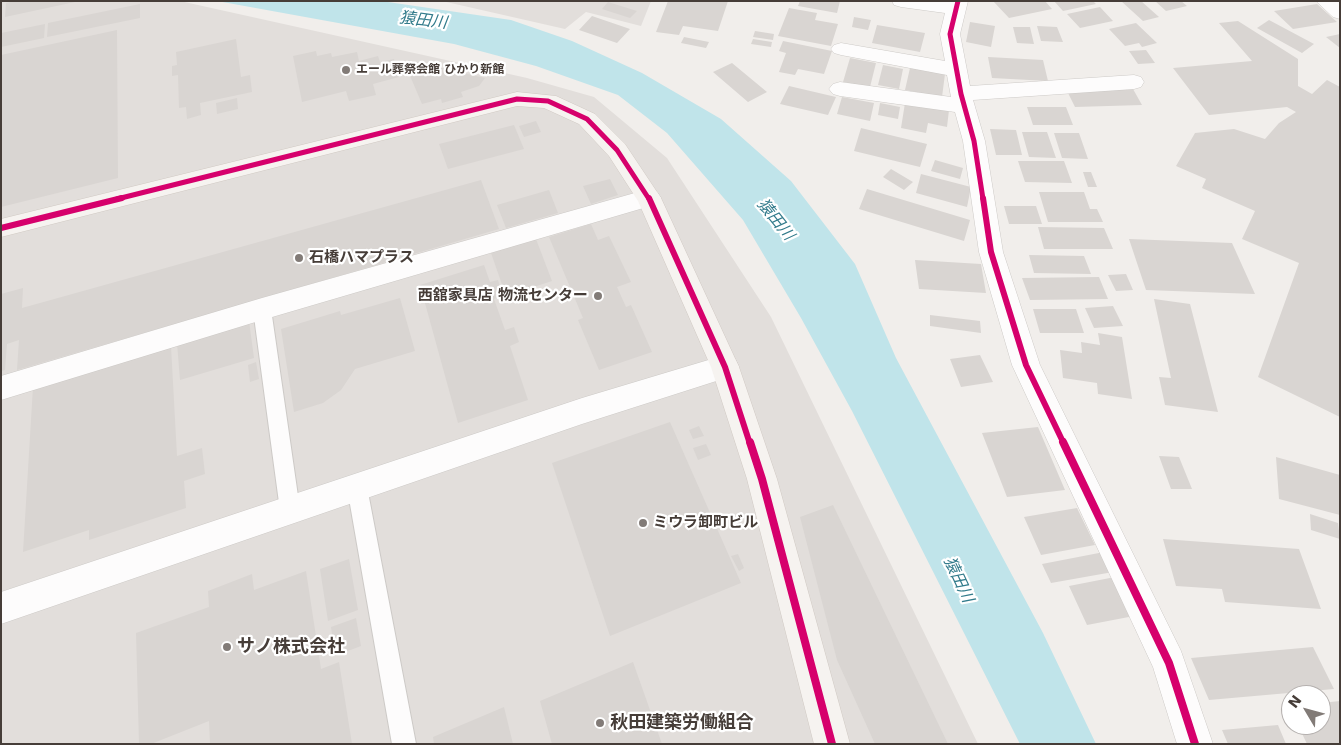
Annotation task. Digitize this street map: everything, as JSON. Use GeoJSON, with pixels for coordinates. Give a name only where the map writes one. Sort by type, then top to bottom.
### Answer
{"type":"FeatureCollection","features":[{"type":"Feature","properties":{"kind":"street"},"geometry":{"type":"LineString","coordinates":[[901,1],[957,5],[950,34],[961,90],[974,141],[991,252],[1026,365],[1087,495],[1170,663],[1195,744]]}},
{"type":"Feature","properties":{"kind":"street"},"geometry":{"type":"LineString","coordinates":[[1325,1],[1340,12]]}},
{"type":"Feature","properties":{"kind":"street"},"geometry":{"type":"LineString","coordinates":[[841,49],[961,90]]}},
{"type":"Feature","properties":{"kind":"street"},"geometry":{"type":"LineString","coordinates":[[840,89],[961,90],[1134,82]]}},
{"type":"Feature","properties":{"kind":"street"},"geometry":{"type":"LineString","coordinates":[[1,228],[516,99],[548,101],[587,119],[617,150],[649,198],[725,366],[765,488],[832,744]]}},
{"type":"Feature","properties":{"kind":"street"},"geometry":{"type":"LineString","coordinates":[[1,388],[262,309],[649,198]]}},
{"type":"Feature","properties":{"kind":"street"},"geometry":{"type":"LineString","coordinates":[[1,608],[582,411],[725,366]]}},
{"type":"Feature","properties":{"kind":"lane"},"geometry":{"type":"LineString","coordinates":[[262,309],[290,510]]}},
{"type":"Feature","properties":{"kind":"lane"},"geometry":{"type":"LineString","coordinates":[[357,487],[404,744]]}},
{"type":"Feature","properties":{"kind":"shaded area"},"geometry":{"type":"Polygon","coordinates":[[[1,1],[180,1],[527,78],[594,97],[667,158],[771,317],[978,744],[1,744],[1,1]]]}},
{"type":"Feature","properties":{"kind":"shaded area"},"geometry":{"type":"Polygon","coordinates":[[[442,1],[651,1],[641,26],[586,12],[565,29],[442,1]]]}},
{"type":"Feature","properties":{"kind":"water","name":"猿田川"},"geometry":{"type":"Polygon","coordinates":[[[217,1],[381,1],[511,20],[572,41],[642,73],[721,119],[791,181],[855,264],[896,358],[1043,633],[1096,744],[1020,744],[852,411],[801,318],[743,220],[667,133],[618,95],[536,66],[454,44],[217,1]]]}},
{"type":"Feature","properties":{"kind":"building"},"geometry":{"type":"Polygon","coordinates":[[[14,1],[75,2],[5,17],[6,3],[14,1]]]}},
{"type":"Feature","properties":{"kind":"building"},"geometry":{"type":"Polygon","coordinates":[[[668,1],[728,1],[718,31],[683,26],[679,35],[656,32],[668,1]]]}},
{"type":"Feature","properties":{"kind":"building"},"geometry":{"type":"Polygon","coordinates":[[[800,1],[840,1],[837,13],[798,6],[800,1]]]}},
{"type":"Feature","properties":{"kind":"building"},"geometry":{"type":"Polygon","coordinates":[[[993,1],[1045,1],[1052,9],[1009,18],[993,1]]]}},
{"type":"Feature","properties":{"kind":"building"},"geometry":{"type":"Polygon","coordinates":[[[1054,1],[1093,1],[1096,4],[1063,11],[1054,1]]]}},
{"type":"Feature","properties":{"kind":"building"},"geometry":{"type":"Polygon","coordinates":[[[1121,1],[1141,1],[1159,17],[1143,21],[1121,1]]]}},
{"type":"Feature","properties":{"kind":"building"},"geometry":{"type":"Polygon","coordinates":[[[1155,1],[1181,1],[1187,6],[1166,11],[1155,1]]]}},
{"type":"Feature","properties":{"kind":"building"},"geometry":{"type":"Polygon","coordinates":[[[608,2],[637,11],[630,18],[602,9],[608,2]]]}},
{"type":"Feature","properties":{"kind":"building"},"geometry":{"type":"Polygon","coordinates":[[[140,4],[140,18],[47,37],[48,23],[140,4]]]}},
{"type":"Feature","properties":{"kind":"building"},"geometry":{"type":"Polygon","coordinates":[[[1317,4],[1337,22],[1293,29],[1274,11],[1317,4]]]}},
{"type":"Feature","properties":{"kind":"building"},"geometry":{"type":"Polygon","coordinates":[[[1100,7],[1113,21],[1080,28],[1067,14],[1100,7]]]}},
{"type":"Feature","properties":{"kind":"building"},"geometry":{"type":"Polygon","coordinates":[[[789,8],[817,13],[815,20],[838,24],[831,46],[778,36],[789,8]]]}},
{"type":"Feature","properties":{"kind":"building"},"geometry":{"type":"Polygon","coordinates":[[[592,16],[630,29],[617,43],[579,30],[592,16]]]}},
{"type":"Feature","properties":{"kind":"building"},"geometry":{"type":"Polygon","coordinates":[[[854,17],[871,20],[868,30],[852,27],[854,17]]]}},
{"type":"Feature","properties":{"kind":"building"},"geometry":{"type":"Polygon","coordinates":[[[1269,20],[1314,44],[1302,53],[1257,28],[1269,20]]]}},
{"type":"Feature","properties":{"kind":"building"},"geometry":{"type":"Polygon","coordinates":[[[1238,21],[1298,59],[1298,86],[1312,94],[1327,80],[1340,87],[1340,417],[1258,377],[1299,263],[1242,239],[1255,211],[1202,188],[1206,179],[1176,166],[1195,133],[1234,129],[1265,139],[1279,123],[1296,112],[1287,107],[1209,115],[1173,68],[1252,61],[1219,23],[1238,21]]]}},
{"type":"Feature","properties":{"kind":"building"},"geometry":{"type":"Polygon","coordinates":[[[970,22],[995,26],[991,47],[966,42],[970,22]]]}},
{"type":"Feature","properties":{"kind":"building"},"geometry":{"type":"Polygon","coordinates":[[[1136,23],[1157,43],[1142,47],[1139,43],[1125,46],[1109,29],[1136,23]]]}},
{"type":"Feature","properties":{"kind":"building"},"geometry":{"type":"Polygon","coordinates":[[[45,24],[44,38],[1,47],[1,33],[45,24]]]}},
{"type":"Feature","properties":{"kind":"building"},"geometry":{"type":"Polygon","coordinates":[[[877,25],[925,33],[920,52],[872,43],[877,25]]]}},
{"type":"Feature","properties":{"kind":"building"},"geometry":{"type":"Polygon","coordinates":[[[1037,26],[1057,27],[1063,42],[1041,41],[1037,26]]]}},
{"type":"Feature","properties":{"kind":"building"},"geometry":{"type":"Polygon","coordinates":[[[1013,27],[1030,27],[1034,44],[1017,43],[1013,27]]]}},
{"type":"Feature","properties":{"kind":"building"},"geometry":{"type":"Polygon","coordinates":[[[117,30],[118,178],[1,207],[1,55],[117,30]]]}},
{"type":"Feature","properties":{"kind":"building"},"geometry":{"type":"Polygon","coordinates":[[[755,31],[774,34],[773,40],[753,37],[755,31]]]}},
{"type":"Feature","properties":{"kind":"building"},"geometry":{"type":"Polygon","coordinates":[[[1340,34],[1340,48],[1326,37],[1340,34]]]}},
{"type":"Feature","properties":{"kind":"building"},"geometry":{"type":"Polygon","coordinates":[[[684,37],[709,42],[706,48],[681,43],[684,37]]]}},
{"type":"Feature","properties":{"kind":"building"},"geometry":{"type":"Polygon","coordinates":[[[236,39],[241,77],[250,75],[252,92],[200,103],[201,115],[187,119],[186,107],[179,108],[178,75],[172,76],[172,66],[177,65],[176,52],[236,39]]]}},
{"type":"Feature","properties":{"kind":"building"},"geometry":{"type":"Polygon","coordinates":[[[753,39],[772,42],[771,47],[751,44],[753,39]]]}},
{"type":"Feature","properties":{"kind":"building"},"geometry":{"type":"Polygon","coordinates":[[[783,41],[832,51],[824,74],[798,69],[795,75],[779,72],[786,53],[779,51],[783,41]]]}},
{"type":"Feature","properties":{"kind":"building"},"geometry":{"type":"Polygon","coordinates":[[[1146,50],[1155,63],[1138,64],[1129,51],[1146,50]]]}},
{"type":"Feature","properties":{"kind":"building","name":"エール葬祭会館 ひかり新館"},"geometry":{"type":"Polygon","coordinates":[[[316,51],[317,56],[331,53],[332,57],[357,52],[359,61],[378,56],[380,62],[394,59],[399,77],[373,84],[376,95],[349,101],[346,91],[302,102],[293,56],[316,51]]]}},
{"type":"Feature","properties":{"kind":"building"},"geometry":{"type":"Polygon","coordinates":[[[988,57],[1043,60],[1048,81],[992,78],[988,57]]]}},
{"type":"Feature","properties":{"kind":"building"},"geometry":{"type":"Polygon","coordinates":[[[850,58],[876,63],[870,87],[843,82],[850,58]]]}},
{"type":"Feature","properties":{"kind":"building"},"geometry":{"type":"Polygon","coordinates":[[[416,62],[485,78],[479,86],[461,92],[463,97],[442,103],[441,99],[422,104],[408,71],[416,62]]]}},
{"type":"Feature","properties":{"kind":"building"},"geometry":{"type":"Polygon","coordinates":[[[732,63],[767,92],[748,102],[713,72],[732,63]]]}},
{"type":"Feature","properties":{"kind":"building"},"geometry":{"type":"Polygon","coordinates":[[[883,65],[903,69],[899,89],[878,85],[883,65]]]}},
{"type":"Feature","properties":{"kind":"building"},"geometry":{"type":"Polygon","coordinates":[[[910,68],[945,74],[942,97],[905,90],[910,68]]]}},
{"type":"Feature","properties":{"kind":"building"},"geometry":{"type":"Polygon","coordinates":[[[789,86],[836,97],[828,115],[780,104],[789,86]]]}},
{"type":"Feature","properties":{"kind":"building"},"geometry":{"type":"Polygon","coordinates":[[[1133,89],[1142,105],[1075,107],[1067,91],[1133,89]]]}},
{"type":"Feature","properties":{"kind":"building"},"geometry":{"type":"Polygon","coordinates":[[[842,97],[874,103],[870,121],[837,114],[842,97]]]}},
{"type":"Feature","properties":{"kind":"building"},"geometry":{"type":"Polygon","coordinates":[[[237,98],[238,109],[217,114],[216,103],[237,98]]]}},
{"type":"Feature","properties":{"kind":"building"},"geometry":{"type":"Polygon","coordinates":[[[880,103],[900,107],[898,119],[878,115],[880,103]]]}},
{"type":"Feature","properties":{"kind":"building"},"geometry":{"type":"Polygon","coordinates":[[[905,103],[949,110],[947,127],[928,123],[926,133],[901,128],[905,103]]]}},
{"type":"Feature","properties":{"kind":"building"},"geometry":{"type":"Polygon","coordinates":[[[1027,107],[1066,107],[1073,125],[1033,125],[1027,107]]]}},
{"type":"Feature","properties":{"kind":"building"},"geometry":{"type":"Polygon","coordinates":[[[536,121],[541,132],[524,137],[519,126],[536,121]]]}},
{"type":"Feature","properties":{"kind":"building"},"geometry":{"type":"Polygon","coordinates":[[[514,125],[524,149],[448,169],[439,144],[514,125]]]}},
{"type":"Feature","properties":{"kind":"building"},"geometry":{"type":"Polygon","coordinates":[[[861,128],[927,144],[920,167],[854,151],[861,128]]]}},
{"type":"Feature","properties":{"kind":"building"},"geometry":{"type":"Polygon","coordinates":[[[990,129],[1016,130],[1022,155],[996,155],[990,129]]]}},
{"type":"Feature","properties":{"kind":"building"},"geometry":{"type":"Polygon","coordinates":[[[1022,132],[1047,132],[1056,158],[1029,157],[1022,132]]]}},
{"type":"Feature","properties":{"kind":"building"},"geometry":{"type":"Polygon","coordinates":[[[1054,133],[1079,133],[1088,159],[1062,158],[1054,133]]]}},
{"type":"Feature","properties":{"kind":"building"},"geometry":{"type":"Polygon","coordinates":[[[935,160],[963,168],[960,179],[931,171],[935,160]]]}},
{"type":"Feature","properties":{"kind":"building"},"geometry":{"type":"Polygon","coordinates":[[[1018,161],[1064,161],[1072,183],[1025,182],[1018,161]]]}},
{"type":"Feature","properties":{"kind":"building"},"geometry":{"type":"Polygon","coordinates":[[[891,169],[913,182],[904,190],[883,177],[891,169]]]}},
{"type":"Feature","properties":{"kind":"building"},"geometry":{"type":"Polygon","coordinates":[[[1083,172],[1091,172],[1097,187],[1088,187],[1083,172]]]}},
{"type":"Feature","properties":{"kind":"building"},"geometry":{"type":"Polygon","coordinates":[[[921,174],[971,187],[967,207],[916,193],[921,174]]]}},
{"type":"Feature","properties":{"kind":"building"},"geometry":{"type":"Polygon","coordinates":[[[610,179],[618,195],[591,204],[583,186],[610,179]]]}},
{"type":"Feature","properties":{"kind":"building","name":"石橋ハマプラス"},"geometry":{"type":"Polygon","coordinates":[[[481,180],[499,229],[17,370],[19,340],[7,344],[5,370],[1,371],[1,294],[23,288],[22,308],[481,180]]]}},
{"type":"Feature","properties":{"kind":"building"},"geometry":{"type":"Polygon","coordinates":[[[867,189],[970,220],[964,241],[859,209],[867,189]]]}},
{"type":"Feature","properties":{"kind":"building"},"geometry":{"type":"Polygon","coordinates":[[[549,190],[558,213],[506,228],[497,205],[549,190]]]}},
{"type":"Feature","properties":{"kind":"building"},"geometry":{"type":"Polygon","coordinates":[[[1039,192],[1084,192],[1090,209],[1097,209],[1103,222],[1048,222],[1039,192]]]}},
{"type":"Feature","properties":{"kind":"building"},"geometry":{"type":"Polygon","coordinates":[[[1004,206],[1036,206],[1042,224],[1009,224],[1004,206]]]}},
{"type":"Feature","properties":{"kind":"building","name":"西舘家具店 物流センター"},"geometry":{"type":"Polygon","coordinates":[[[591,224],[598,240],[609,236],[631,282],[617,287],[626,307],[631,305],[652,352],[599,370],[578,320],[583,318],[549,237],[591,224]]]}},
{"type":"Feature","properties":{"kind":"building"},"geometry":{"type":"Polygon","coordinates":[[[1038,227],[1104,228],[1113,249],[1044,249],[1038,227]]]}},
{"type":"Feature","properties":{"kind":"building"},"geometry":{"type":"Polygon","coordinates":[[[536,239],[552,281],[506,296],[491,253],[536,239]]]}},
{"type":"Feature","properties":{"kind":"building"},"geometry":{"type":"Polygon","coordinates":[[[1129,239],[1232,243],[1255,294],[1146,290],[1129,239]]]}},
{"type":"Feature","properties":{"kind":"building"},"geometry":{"type":"Polygon","coordinates":[[[1029,255],[1084,256],[1091,274],[1034,273],[1029,255]]]}},
{"type":"Feature","properties":{"kind":"building"},"geometry":{"type":"Polygon","coordinates":[[[915,260],[981,264],[986,293],[919,289],[915,260]]]}},
{"type":"Feature","properties":{"kind":"building"},"geometry":{"type":"Polygon","coordinates":[[[484,265],[490,282],[498,280],[503,296],[494,299],[505,330],[514,327],[519,342],[510,346],[528,400],[458,423],[420,285],[484,265]]]}},
{"type":"Feature","properties":{"kind":"building"},"geometry":{"type":"Polygon","coordinates":[[[1126,274],[1133,290],[1116,291],[1108,275],[1126,274]]]}},
{"type":"Feature","properties":{"kind":"building"},"geometry":{"type":"Polygon","coordinates":[[[1099,277],[1108,299],[1030,300],[1022,278],[1099,277]]]}},
{"type":"Feature","properties":{"kind":"building"},"geometry":{"type":"Polygon","coordinates":[[[400,298],[415,351],[355,369],[341,390],[323,403],[294,412],[281,329],[340,311],[341,315],[400,298]]]}},
{"type":"Feature","properties":{"kind":"building"},"geometry":{"type":"Polygon","coordinates":[[[1154,299],[1190,304],[1218,412],[1165,405],[1159,377],[1171,378],[1154,299]]]}},
{"type":"Feature","properties":{"kind":"building"},"geometry":{"type":"Polygon","coordinates":[[[1113,306],[1123,326],[1094,328],[1085,308],[1113,306]]]}},
{"type":"Feature","properties":{"kind":"building"},"geometry":{"type":"Polygon","coordinates":[[[1033,309],[1076,309],[1084,333],[1040,333],[1033,309]]]}},
{"type":"Feature","properties":{"kind":"building"},"geometry":{"type":"Polygon","coordinates":[[[930,315],[980,321],[981,333],[930,326],[930,315]]]}},
{"type":"Feature","properties":{"kind":"building"},"geometry":{"type":"Polygon","coordinates":[[[249,321],[254,358],[180,380],[177,343],[249,321]]]}},
{"type":"Feature","properties":{"kind":"building"},"geometry":{"type":"Polygon","coordinates":[[[1098,333],[1122,337],[1132,399],[1098,394],[1097,383],[1063,378],[1060,350],[1082,353],[1081,342],[1100,345],[1098,333]]]}},
{"type":"Feature","properties":{"kind":"building"},"geometry":{"type":"Polygon","coordinates":[[[171,346],[177,456],[202,448],[205,474],[184,481],[186,508],[89,540],[89,530],[23,552],[33,387],[171,346]]]}},
{"type":"Feature","properties":{"kind":"building"},"geometry":{"type":"Polygon","coordinates":[[[980,355],[993,382],[961,387],[950,359],[980,355]]]}},
{"type":"Feature","properties":{"kind":"building"},"geometry":{"type":"Polygon","coordinates":[[[256,362],[259,379],[250,382],[248,365],[256,362]]]}},
{"type":"Feature","properties":{"kind":"building","name":"ミウラ卸町ビル"},"geometry":{"type":"Polygon","coordinates":[[[670,422],[741,583],[610,636],[552,463],[670,422]]]}},
{"type":"Feature","properties":{"kind":"building"},"geometry":{"type":"Polygon","coordinates":[[[699,426],[704,436],[693,439],[689,430],[699,426]]]}},
{"type":"Feature","properties":{"kind":"building"},"geometry":{"type":"Polygon","coordinates":[[[1038,427],[1065,490],[1007,497],[982,433],[1038,427]]]}},
{"type":"Feature","properties":{"kind":"building"},"geometry":{"type":"Polygon","coordinates":[[[706,444],[711,455],[698,460],[693,448],[706,444]]]}},
{"type":"Feature","properties":{"kind":"building"},"geometry":{"type":"Polygon","coordinates":[[[1159,456],[1179,457],[1192,489],[1171,489],[1159,456]]]}},
{"type":"Feature","properties":{"kind":"building"},"geometry":{"type":"Polygon","coordinates":[[[1276,457],[1340,475],[1340,515],[1279,499],[1276,457]]]}},
{"type":"Feature","properties":{"kind":"building"},"geometry":{"type":"Polygon","coordinates":[[[833,505],[948,744],[875,744],[837,660],[800,517],[833,505]]]}},
{"type":"Feature","properties":{"kind":"building"},"geometry":{"type":"Polygon","coordinates":[[[1077,508],[1095,545],[1041,555],[1024,517],[1077,508]]]}},
{"type":"Feature","properties":{"kind":"building"},"geometry":{"type":"Polygon","coordinates":[[[1310,514],[1338,523],[1340,539],[1311,530],[1310,514]]]}},
{"type":"Feature","properties":{"kind":"building"},"geometry":{"type":"Polygon","coordinates":[[[1163,539],[1299,549],[1321,609],[1225,602],[1222,589],[1176,586],[1163,539]]]}},
{"type":"Feature","properties":{"kind":"building"},"geometry":{"type":"Polygon","coordinates":[[[1104,552],[1113,572],[1051,583],[1042,564],[1104,552]]]}},
{"type":"Feature","properties":{"kind":"building"},"geometry":{"type":"Polygon","coordinates":[[[738,554],[744,568],[739,571],[731,556],[738,554]]]}},
{"type":"Feature","properties":{"kind":"building"},"geometry":{"type":"Polygon","coordinates":[[[349,559],[358,610],[328,621],[320,569],[349,559]]]}},
{"type":"Feature","properties":{"kind":"building","name":"サノ株式会社"},"geometry":{"type":"Polygon","coordinates":[[[306,571],[321,669],[339,662],[352,744],[210,744],[209,721],[151,744],[139,744],[136,633],[209,607],[208,591],[252,574],[254,590],[306,571]]]}},
{"type":"Feature","properties":{"kind":"building"},"geometry":{"type":"Polygon","coordinates":[[[1115,577],[1134,616],[1087,625],[1069,586],[1115,577]]]}},
{"type":"Feature","properties":{"kind":"building"},"geometry":{"type":"Polygon","coordinates":[[[356,618],[361,646],[335,656],[331,627],[356,618]]]}},
{"type":"Feature","properties":{"kind":"building"},"geometry":{"type":"Polygon","coordinates":[[[1313,647],[1334,689],[1331,689],[1331,685],[1281,685],[1281,694],[1209,700],[1191,658],[1313,647]]]}},
{"type":"Feature","properties":{"kind":"building","name":"秋田建築労働組合"},"geometry":{"type":"Polygon","coordinates":[[[633,662],[662,744],[552,744],[540,701],[633,662]]]}},
{"type":"Feature","properties":{"kind":"building"},"geometry":{"type":"Polygon","coordinates":[[[1340,701],[1340,744],[1307,744],[1303,735],[1331,735],[1331,702],[1340,701]]]}},
{"type":"Feature","properties":{"kind":"building"},"geometry":{"type":"Polygon","coordinates":[[[504,707],[513,744],[434,744],[433,737],[504,707]]]}},
{"type":"Feature","properties":{"kind":"building"},"geometry":{"type":"Polygon","coordinates":[[[1278,725],[1286,744],[1228,744],[1222,730],[1278,725]]]}},
{"type":"Feature","properties":{"kind":"cycle path"},"geometry":{"type":"LineString","coordinates":[[958,1],[950,34],[961,94],[974,141],[991,252],[1026,365],[1169,663],[1195,744]]}},
{"type":"Feature","properties":{"kind":"cycle path"},"geometry":{"type":"LineString","coordinates":[[1,228],[517,99],[548,101],[587,119],[617,150],[649,198],[725,367],[762,479],[832,744]]}},
{"type":"Feature","properties":{"kind":"place","name":"エール葬祭会館 ひかり新館"},"geometry":{"type":"Point","coordinates":[346,70]}},
{"type":"Feature","properties":{"kind":"place","name":"石橋ハマプラス"},"geometry":{"type":"Point","coordinates":[299,258]}},
{"type":"Feature","properties":{"kind":"place","name":"西舘家具店 物流センター"},"geometry":{"type":"Point","coordinates":[598,296]}},
{"type":"Feature","properties":{"kind":"place","name":"ミウラ卸町ビル"},"geometry":{"type":"Point","coordinates":[643,523]}},
{"type":"Feature","properties":{"kind":"place","name":"サノ株式会社"},"geometry":{"type":"Point","coordinates":[227,647]}},
{"type":"Feature","properties":{"kind":"place","name":"秋田建築労働組合"},"geometry":{"type":"Point","coordinates":[600,723]}}]}
